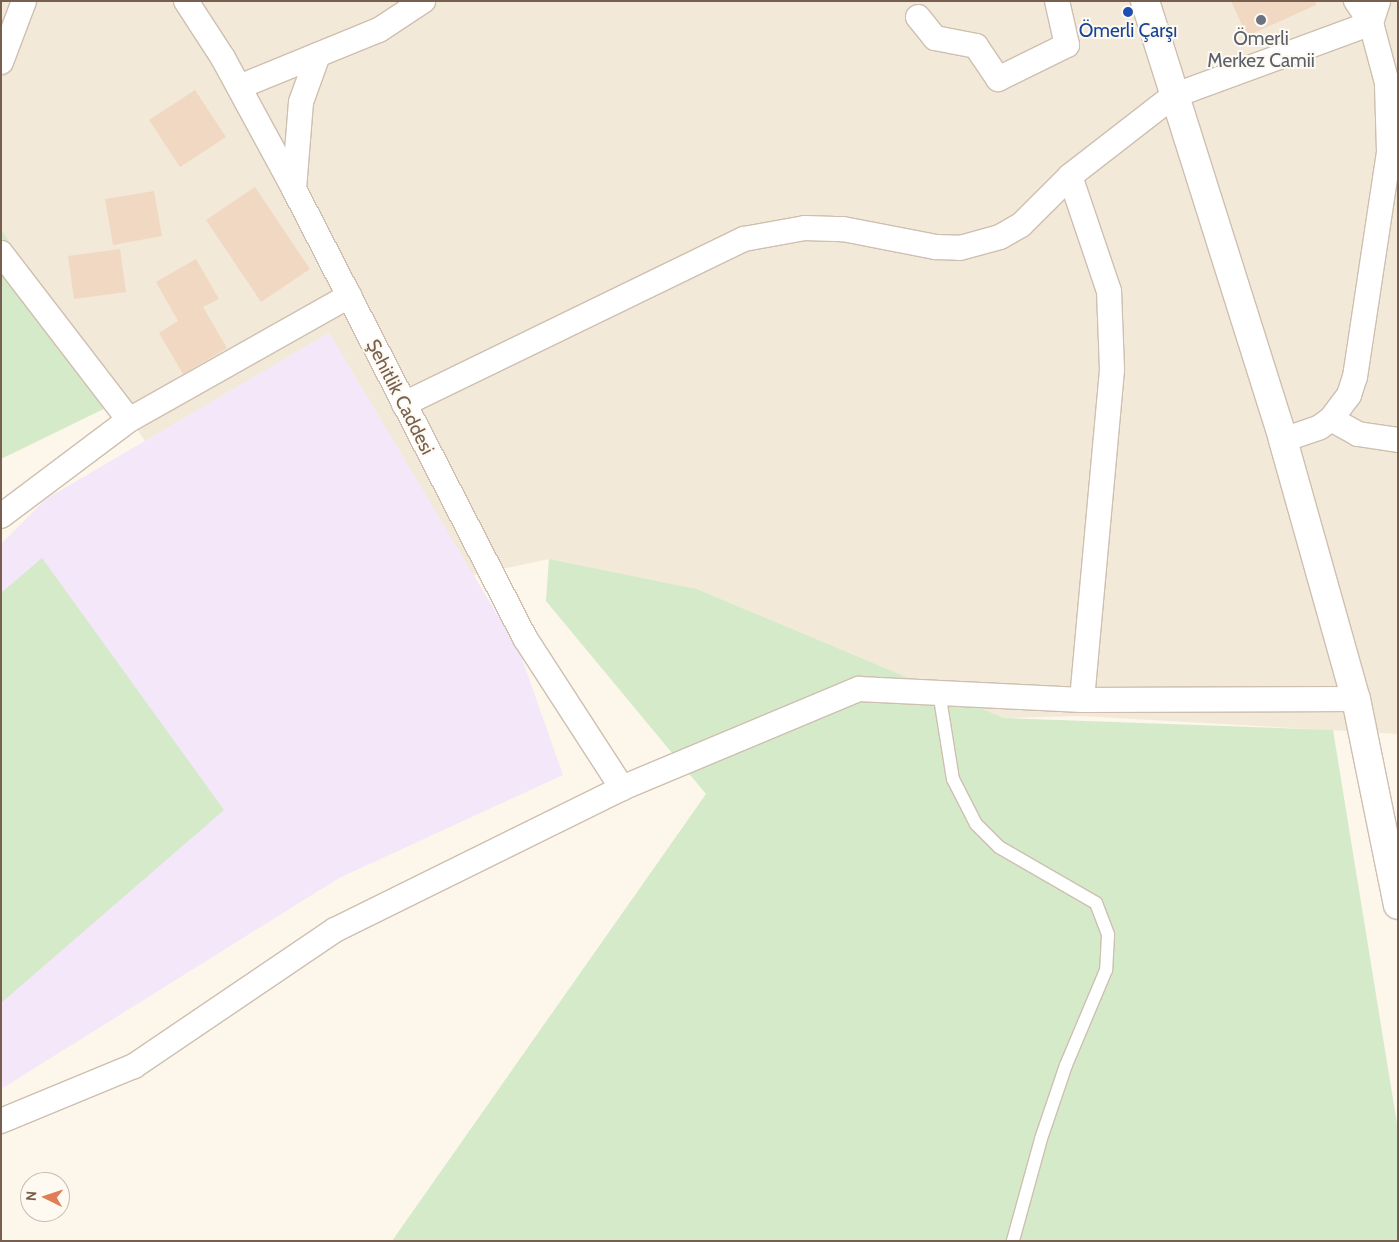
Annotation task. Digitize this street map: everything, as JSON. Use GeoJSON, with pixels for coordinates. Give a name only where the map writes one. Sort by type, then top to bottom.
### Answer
{"type":"FeatureCollection","features":[{"type":"Feature","properties":{"kind":"main road"},"geometry":{"type":"LineString","coordinates":[[1145,1],[1283,440],[1356,698],[1398,905]]}},
{"type":"Feature","properties":{"kind":"street"},"geometry":{"type":"LineString","coordinates":[[1,62],[24,1]]}},
{"type":"Feature","properties":{"kind":"street","name":"Şehitlik Caddesi"},"geometry":{"type":"LineString","coordinates":[[186,1],[239,87],[294,189],[525,638],[622,788]]}},
{"type":"Feature","properties":{"kind":"street"},"geometry":{"type":"LineString","coordinates":[[239,87],[379,30],[423,1]]}},
{"type":"Feature","properties":{"kind":"street"},"geometry":{"type":"LineString","coordinates":[[918,17],[935,38],[976,46],[998,79],[1067,45],[1057,1]]}},
{"type":"Feature","properties":{"kind":"street"},"geometry":{"type":"LineString","coordinates":[[1283,440],[1320,427],[1331,419],[1349,395],[1355,377],[1388,168],[1387,83],[1374,12],[1356,1]]}},
{"type":"Feature","properties":{"kind":"street"},"geometry":{"type":"LineString","coordinates":[[404,404],[744,239],[805,228],[843,229],[936,247],[979,245],[1000,238],[1021,224],[1070,176],[1174,96],[1374,12]]}},
{"type":"Feature","properties":{"kind":"street"},"geometry":{"type":"LineString","coordinates":[[294,189],[301,102],[318,54]]}},
{"type":"Feature","properties":{"kind":"street"},"geometry":{"type":"LineString","coordinates":[[1070,176],[1109,291],[1112,370],[1082,700]]}},
{"type":"Feature","properties":{"kind":"street"},"geometry":{"type":"LineString","coordinates":[[1,253],[129,420]]}},
{"type":"Feature","properties":{"kind":"street"},"geometry":{"type":"LineString","coordinates":[[1,516],[129,420],[349,296]]}},
{"type":"Feature","properties":{"kind":"street"},"geometry":{"type":"LineString","coordinates":[[1331,419],[1358,434],[1398,440]]}},
{"type":"Feature","properties":{"kind":"street"},"geometry":{"type":"LineString","coordinates":[[1,1121],[134,1066],[335,930],[622,788],[859,689],[1082,700],[1356,698]]}},
{"type":"Feature","properties":{"kind":"lane"},"geometry":{"type":"LineString","coordinates":[[939,692],[953,779],[976,824],[999,847],[1096,903],[1108,935],[1106,970],[1066,1064],[1041,1139],[1013,1241]]}},
{"type":"Feature","properties":{"kind":"shaded area"},"geometry":{"type":"Polygon","coordinates":[[[1,1],[1398,1],[1398,734],[1080,716],[1004,718],[697,589],[549,559],[473,575],[329,333],[145,441],[1,229],[1,1]]]}},
{"type":"Feature","properties":{"kind":"shaded area"},"geometry":{"type":"Polygon","coordinates":[[[329,333],[520,653],[563,775],[339,878],[1,1089],[1,544],[46,499],[329,333]]]}},
{"type":"Feature","properties":{"kind":"green space"},"geometry":{"type":"Polygon","coordinates":[[[1,229],[118,402],[1,459],[1,229]]]}},
{"type":"Feature","properties":{"kind":"green space"},"geometry":{"type":"Polygon","coordinates":[[[42,558],[224,810],[1,1003],[1,593],[42,558]]]}},
{"type":"Feature","properties":{"kind":"green space"},"geometry":{"type":"Polygon","coordinates":[[[549,559],[697,589],[1004,718],[1333,730],[1398,1130],[1398,1241],[392,1241],[706,794],[546,601],[549,559]]]}},
{"type":"Feature","properties":{"kind":"building","name":"Ömerli Merkez Camii"},"geometry":{"type":"Polygon","coordinates":[[[1231,1],[1315,1],[1316,5],[1247,36],[1231,1]]]}},
{"type":"Feature","properties":{"kind":"building"},"geometry":{"type":"Polygon","coordinates":[[[195,90],[226,137],[180,167],[149,120],[195,90]]]}},
{"type":"Feature","properties":{"kind":"building"},"geometry":{"type":"Polygon","coordinates":[[[255,187],[310,269],[261,302],[206,220],[255,187]]]}},
{"type":"Feature","properties":{"kind":"building"},"geometry":{"type":"Polygon","coordinates":[[[154,191],[162,236],[113,245],[105,199],[154,191]]]}},
{"type":"Feature","properties":{"kind":"building"},"geometry":{"type":"Polygon","coordinates":[[[120,249],[126,292],[74,299],[68,256],[120,249]]]}},
{"type":"Feature","properties":{"kind":"building"},"geometry":{"type":"Polygon","coordinates":[[[196,259],[219,299],[203,307],[227,348],[183,374],[159,333],[178,321],[156,282],[196,259]]]}},
{"type":"Feature","properties":{"kind":"place","name":"Ömerli Çarşı"},"geometry":{"type":"Point","coordinates":[1128,12]}},
{"type":"Feature","properties":{"kind":"place","name":"Ömerli Merkez Camii"},"geometry":{"type":"Point","coordinates":[1261,20]}}]}
